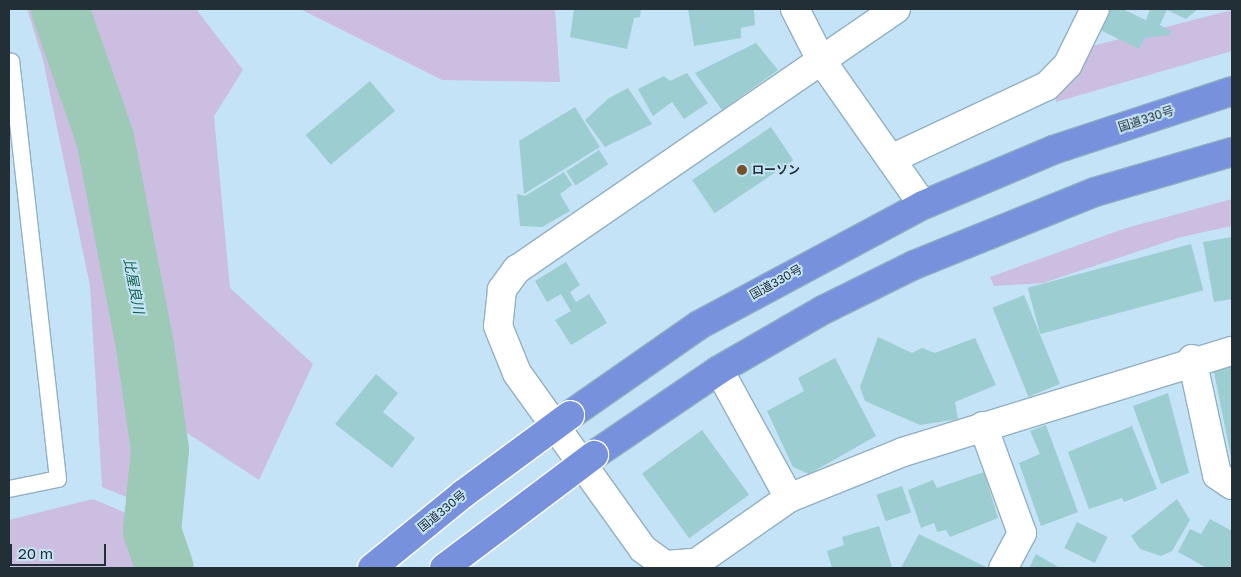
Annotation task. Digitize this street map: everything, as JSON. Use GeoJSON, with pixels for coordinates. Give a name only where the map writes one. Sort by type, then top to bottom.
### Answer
{"type":"FeatureCollection","features":[{"type":"Feature","properties":{"kind":"highway","name":"国道330号"},"geometry":{"type":"LineString","coordinates":[[372,568],[463,494],[699,325],[923,205],[1053,150],[1232,91]]}},
{"type":"Feature","properties":{"kind":"highway"},"geometry":{"type":"LineString","coordinates":[[444,568],[594,455],[719,370],[824,310],[1007,224],[1096,192],[1232,152]]}},
{"type":"Feature","properties":{"kind":"street"},"geometry":{"type":"LineString","coordinates":[[796,9],[821,60],[923,205]]}},
{"type":"Feature","properties":{"kind":"street"},"geometry":{"type":"LineString","coordinates":[[896,9],[517,269],[502,290],[498,326],[516,373],[643,549],[665,564],[696,563],[789,498],[903,452],[1192,359],[1232,351]]}},
{"type":"Feature","properties":{"kind":"street"},"geometry":{"type":"LineString","coordinates":[[891,159],[1047,86],[1068,64],[1095,9]]}},
{"type":"Feature","properties":{"kind":"street"},"geometry":{"type":"LineString","coordinates":[[1192,359],[1217,475],[1232,485]]}},
{"type":"Feature","properties":{"kind":"street"},"geometry":{"type":"LineString","coordinates":[[719,370],[789,498]]}},
{"type":"Feature","properties":{"kind":"street"},"geometry":{"type":"LineString","coordinates":[[983,426],[1022,533],[1003,568]]}},
{"type":"Feature","properties":{"kind":"lane"},"geometry":{"type":"LineString","coordinates":[[9,489],[58,479],[11,62]]}},
{"type":"Feature","properties":{"kind":"shaded area"},"geometry":{"type":"Polygon","coordinates":[[[27,9],[196,9],[243,70],[214,116],[230,288],[313,364],[259,480],[184,431],[163,512],[102,487],[90,286],[43,60],[27,9]]]}},
{"type":"Feature","properties":{"kind":"shaded area"},"geometry":{"type":"Polygon","coordinates":[[[300,9],[555,9],[560,82],[442,80],[300,9]]]}},
{"type":"Feature","properties":{"kind":"shaded area"},"geometry":{"type":"Polygon","coordinates":[[[1232,10],[1232,51],[1056,102],[1055,92],[1092,46],[1232,10]]]}},
{"type":"Feature","properties":{"kind":"shaded area"},"geometry":{"type":"Polygon","coordinates":[[[1232,199],[1232,226],[1181,237],[1043,283],[994,286],[990,277],[1123,229],[1232,199]]]}},
{"type":"Feature","properties":{"kind":"shaded area"},"geometry":{"type":"Polygon","coordinates":[[[93,499],[176,534],[177,568],[9,568],[9,520],[93,499]]]}},
{"type":"Feature","properties":{"kind":"building"},"geometry":{"type":"Polygon","coordinates":[[[574,9],[641,9],[640,17],[634,18],[627,49],[570,37],[574,9]]]}},
{"type":"Feature","properties":{"kind":"building"},"geometry":{"type":"Polygon","coordinates":[[[688,9],[754,9],[755,25],[741,28],[741,38],[694,46],[688,9]]]}},
{"type":"Feature","properties":{"kind":"building"},"geometry":{"type":"Polygon","coordinates":[[[1104,9],[1122,9],[1146,20],[1150,9],[1198,9],[1186,19],[1167,10],[1160,25],[1171,31],[1169,35],[1145,38],[1139,49],[1094,27],[1104,9]]]}},
{"type":"Feature","properties":{"kind":"building"},"geometry":{"type":"Polygon","coordinates":[[[756,43],[778,70],[722,110],[695,73],[756,43]]]}},
{"type":"Feature","properties":{"kind":"building"},"geometry":{"type":"Polygon","coordinates":[[[687,73],[708,103],[684,119],[672,102],[653,116],[638,89],[664,76],[670,81],[687,73]]]}},
{"type":"Feature","properties":{"kind":"building"},"geometry":{"type":"Polygon","coordinates":[[[370,81],[395,111],[331,165],[306,135],[370,81]]]}},
{"type":"Feature","properties":{"kind":"building"},"geometry":{"type":"Polygon","coordinates":[[[628,88],[652,124],[605,147],[585,120],[609,98],[628,88]]]}},
{"type":"Feature","properties":{"kind":"building"},"geometry":{"type":"Polygon","coordinates":[[[575,107],[600,147],[524,194],[519,141],[575,107]]]}},
{"type":"Feature","properties":{"kind":"building","name":"ローソン"},"geometry":{"type":"Polygon","coordinates":[[[771,127],[793,160],[715,213],[692,180],[771,127]]]}},
{"type":"Feature","properties":{"kind":"building"},"geometry":{"type":"Polygon","coordinates":[[[599,150],[608,164],[576,185],[566,171],[599,150]]]}},
{"type":"Feature","properties":{"kind":"building"},"geometry":{"type":"Polygon","coordinates":[[[564,172],[572,185],[560,194],[570,211],[542,227],[520,226],[517,194],[525,196],[564,172]]]}},
{"type":"Feature","properties":{"kind":"building"},"geometry":{"type":"Polygon","coordinates":[[[1232,237],[1232,299],[1214,302],[1203,242],[1232,237]]]}},
{"type":"Feature","properties":{"kind":"building"},"geometry":{"type":"Polygon","coordinates":[[[1191,244],[1203,290],[1040,334],[1028,288],[1191,244]]]}},
{"type":"Feature","properties":{"kind":"building"},"geometry":{"type":"Polygon","coordinates":[[[566,262],[580,285],[570,292],[576,302],[589,294],[607,323],[571,345],[555,320],[571,311],[561,294],[547,302],[535,281],[566,262]]]}},
{"type":"Feature","properties":{"kind":"building"},"geometry":{"type":"Polygon","coordinates":[[[1024,295],[1060,384],[1028,397],[992,308],[1024,295]]]}},
{"type":"Feature","properties":{"kind":"building"},"geometry":{"type":"Polygon","coordinates":[[[878,337],[912,353],[922,348],[935,353],[975,338],[996,385],[955,402],[958,419],[920,425],[865,401],[860,387],[878,337]]]}},
{"type":"Feature","properties":{"kind":"building"},"geometry":{"type":"Polygon","coordinates":[[[835,358],[876,436],[809,474],[793,467],[767,411],[804,391],[798,378],[835,358]]]}},
{"type":"Feature","properties":{"kind":"building"},"geometry":{"type":"Polygon","coordinates":[[[1232,364],[1232,456],[1231,457],[1213,367],[1232,364]]]}},
{"type":"Feature","properties":{"kind":"building"},"geometry":{"type":"Polygon","coordinates":[[[376,374],[398,393],[383,412],[415,438],[392,468],[335,424],[376,374]]]}},
{"type":"Feature","properties":{"kind":"building"},"geometry":{"type":"Polygon","coordinates":[[[1168,393],[1189,473],[1161,484],[1133,406],[1168,393]]]}},
{"type":"Feature","properties":{"kind":"building"},"geometry":{"type":"Polygon","coordinates":[[[1046,425],[1078,512],[1041,526],[1019,463],[1040,454],[1030,431],[1046,425]]]}},
{"type":"Feature","properties":{"kind":"building"},"geometry":{"type":"Polygon","coordinates":[[[1132,426],[1157,489],[1124,502],[1122,498],[1089,509],[1068,452],[1132,426]]]}},
{"type":"Feature","properties":{"kind":"building"},"geometry":{"type":"Polygon","coordinates":[[[702,430],[749,495],[689,538],[642,473],[702,430]]]}},
{"type":"Feature","properties":{"kind":"building"},"geometry":{"type":"Polygon","coordinates":[[[984,472],[998,518],[950,537],[946,530],[937,532],[934,523],[921,528],[908,490],[933,480],[937,488],[984,472]]]}},
{"type":"Feature","properties":{"kind":"building"},"geometry":{"type":"Polygon","coordinates":[[[902,486],[911,512],[886,521],[876,495],[902,486]]]}},
{"type":"Feature","properties":{"kind":"building"},"geometry":{"type":"Polygon","coordinates":[[[1177,499],[1190,520],[1172,551],[1161,556],[1140,549],[1131,536],[1177,499]]]}},
{"type":"Feature","properties":{"kind":"building"},"geometry":{"type":"Polygon","coordinates":[[[1210,519],[1232,531],[1232,568],[1207,568],[1178,552],[1190,529],[1201,534],[1210,519]]]}},
{"type":"Feature","properties":{"kind":"building"},"geometry":{"type":"Polygon","coordinates":[[[1077,522],[1108,537],[1095,563],[1064,548],[1077,522]]]}},
{"type":"Feature","properties":{"kind":"building"},"geometry":{"type":"Polygon","coordinates":[[[879,526],[892,567],[832,568],[827,551],[844,545],[842,537],[879,526]]]}},
{"type":"Feature","properties":{"kind":"building"},"geometry":{"type":"Polygon","coordinates":[[[919,534],[988,568],[901,568],[919,534]]]}},
{"type":"Feature","properties":{"kind":"building"},"geometry":{"type":"Polygon","coordinates":[[[1036,554],[1060,568],[1029,568],[1036,554]]]}},
{"type":"Feature","properties":{"kind":"waterway","name":"比屋良川"},"geometry":{"type":"LineString","coordinates":[[60,9],[105,138],[145,346],[160,450],[152,531],[165,568]]}},
{"type":"Feature","properties":{"kind":"place","name":"ローソン"},"geometry":{"type":"Point","coordinates":[742,170]}}]}
